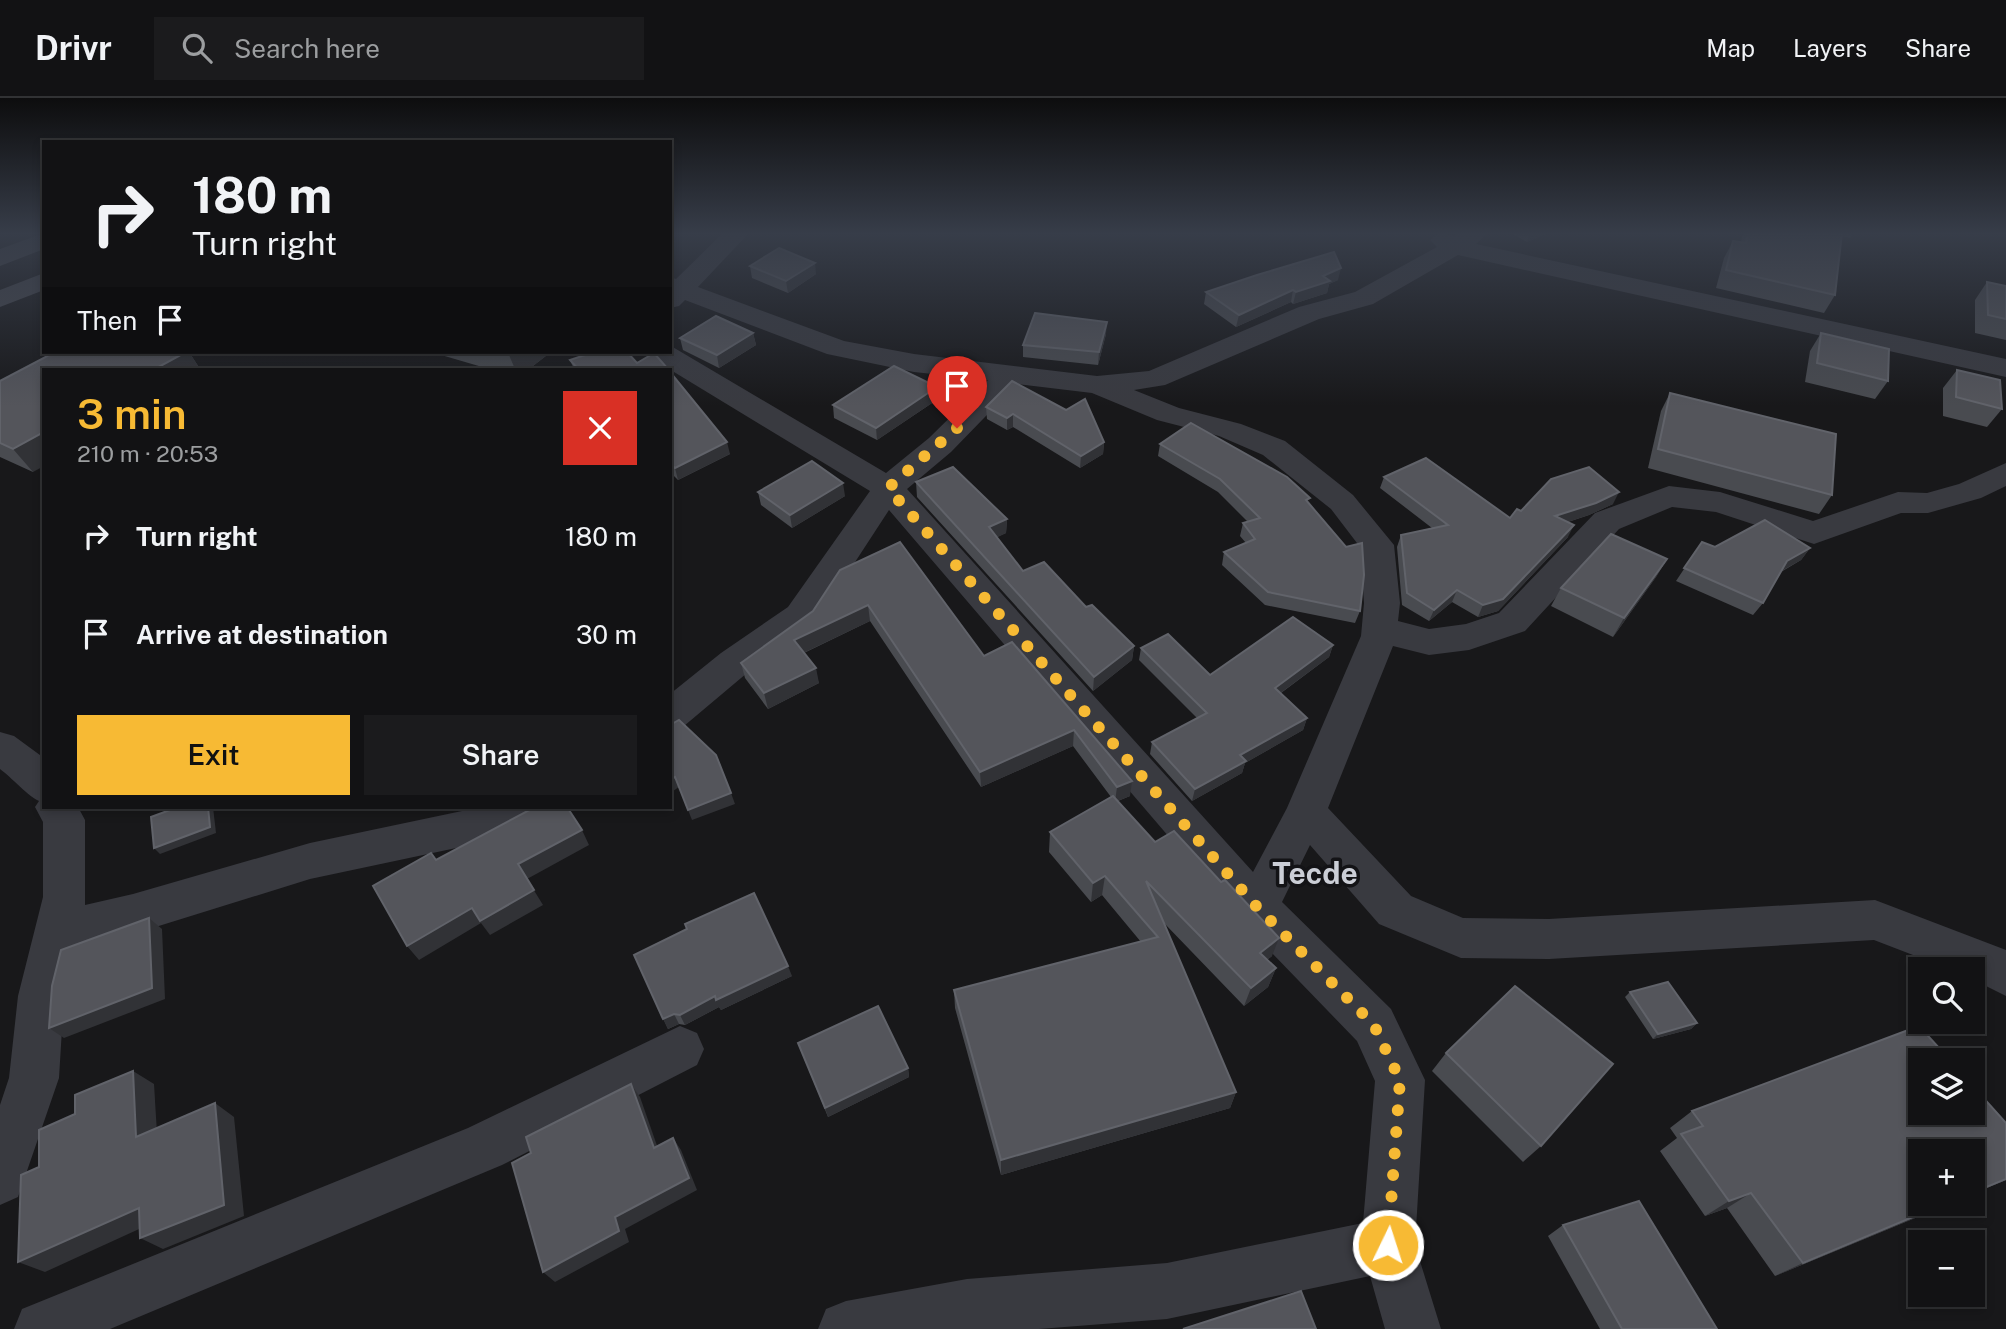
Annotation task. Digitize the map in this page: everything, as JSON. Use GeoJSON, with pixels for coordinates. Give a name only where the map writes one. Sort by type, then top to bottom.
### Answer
{"type":"FeatureCollection","features":[{"type":"Feature","properties":{"kind":"main road"},"geometry":{"type":"LineString","coordinates":[[0,299],[21,290]]}},
{"type":"Feature","properties":{"kind":"street"},"geometry":{"type":"LineString","coordinates":[[675,292],[837,348],[914,363],[1097,385],[1156,379],[1309,313],[1364,298],[1375,290]]}},
{"type":"Feature","properties":{"kind":"street"},"geometry":{"type":"LineString","coordinates":[[1676,290],[2006,368]]}},
{"type":"Feature","properties":{"kind":"street"},"geometry":{"type":"LineString","coordinates":[[671,361],[888,488],[1257,907],[1374,1025],[1400,1080],[1388,1245],[1413,1329]]}},
{"type":"Feature","properties":{"kind":"street"},"geometry":{"type":"LineString","coordinates":[[672,714],[734,663],[801,615],[888,488],[940,445],[1010,375]]}},
{"type":"Feature","properties":{"kind":"street"},"geometry":{"type":"LineString","coordinates":[[1097,385],[1168,414],[1230,430],[1274,448],[1342,502],[1377,545],[1380,630],[1306,812],[1257,907]]}},
{"type":"Feature","properties":{"kind":"street"},"geometry":{"type":"LineString","coordinates":[[1380,630],[1429,642],[1469,637],[1512,622],[1607,521],[1670,496],[1720,502],[1814,533],[1898,502],[1928,503],[1970,491],[2006,473]]}},
{"type":"Feature","properties":{"kind":"street"},"geometry":{"type":"LineString","coordinates":[[0,747],[37,775],[42,783]]}},
{"type":"Feature","properties":{"kind":"street"},"geometry":{"type":"LineString","coordinates":[[0,1179],[34,1078],[41,996],[65,897],[64,820],[57,809]]}},
{"type":"Feature","properties":{"kind":"street"},"geometry":{"type":"LineString","coordinates":[[57,931],[133,914],[310,861],[475,827],[521,809]]}},
{"type":"Feature","properties":{"kind":"street"},"geometry":{"type":"LineString","coordinates":[[1306,812],[1395,910],[1461,938],[1549,939],[1875,920],[1983,961],[2006,975]]}},
{"type":"Feature","properties":{"kind":"street"},"geometry":{"type":"LineString","coordinates":[[42,1329],[484,1147],[680,1049]]}},
{"type":"Feature","properties":{"kind":"street"},"geometry":{"type":"LineString","coordinates":[[846,1329],[967,1307],[1167,1291],[1388,1245]]}},
{"type":"Feature","properties":{"kind":"building"},"geometry":{"type":"Polygon","coordinates":[[[1211,290],[1292,290],[1239,315],[1206,292],[1211,290]]]}},
{"type":"Feature","properties":{"kind":"building"},"geometry":{"type":"Polygon","coordinates":[[[1815,290],[1836,290],[1835,295],[1815,290]]]}},
{"type":"Feature","properties":{"kind":"building"},"geometry":{"type":"Polygon","coordinates":[[[1987,290],[2006,290],[2006,319],[1988,315],[1987,290]]]}},
{"type":"Feature","properties":{"kind":"building"},"geometry":{"type":"Polygon","coordinates":[[[1035,313],[1107,322],[1099,352],[1023,345],[1035,313]]]}},
{"type":"Feature","properties":{"kind":"building"},"geometry":{"type":"Polygon","coordinates":[[[716,316],[753,333],[717,355],[680,338],[716,316]]]}},
{"type":"Feature","properties":{"kind":"building"},"geometry":{"type":"Polygon","coordinates":[[[1821,333],[1889,349],[1888,381],[1817,363],[1821,333]]]}},
{"type":"Feature","properties":{"kind":"building"},"geometry":{"type":"Polygon","coordinates":[[[51,354],[182,354],[157,368],[42,368],[42,433],[13,449],[0,443],[0,381],[51,354]]]}},
{"type":"Feature","properties":{"kind":"building"},"geometry":{"type":"Polygon","coordinates":[[[588,354],[629,354],[637,363],[655,354],[667,368],[577,368],[570,360],[588,354]]]}},
{"type":"Feature","properties":{"kind":"building"},"geometry":{"type":"Polygon","coordinates":[[[894,366],[937,387],[876,428],[833,405],[894,366]]]}},
{"type":"Feature","properties":{"kind":"building"},"geometry":{"type":"Polygon","coordinates":[[[1957,370],[2000,380],[2002,409],[1956,397],[1957,370]]]}},
{"type":"Feature","properties":{"kind":"building"},"geometry":{"type":"Polygon","coordinates":[[[672,374],[727,442],[675,468],[672,466],[672,374]]]}},
{"type":"Feature","properties":{"kind":"building"},"geometry":{"type":"Polygon","coordinates":[[[1012,381],[1066,410],[1085,399],[1104,442],[1081,456],[1013,414],[1007,418],[986,407],[1012,381]]]}},
{"type":"Feature","properties":{"kind":"building"},"geometry":{"type":"Polygon","coordinates":[[[1670,393],[1836,434],[1832,495],[1658,449],[1670,393]]]}},
{"type":"Feature","properties":{"kind":"building"},"geometry":{"type":"Polygon","coordinates":[[[1191,423],[1287,477],[1310,498],[1306,500],[1346,547],[1362,543],[1364,575],[1360,611],[1268,592],[1224,552],[1255,539],[1243,523],[1260,518],[1220,479],[1160,444],[1191,423]]]}},
{"type":"Feature","properties":{"kind":"building"},"geometry":{"type":"Polygon","coordinates":[[[1426,458],[1510,518],[1517,509],[1521,511],[1551,479],[1589,467],[1619,492],[1596,503],[1555,516],[1574,525],[1503,599],[1483,605],[1457,590],[1434,610],[1407,593],[1401,535],[1448,525],[1384,477],[1426,458]]]}},
{"type":"Feature","properties":{"kind":"building"},"geometry":{"type":"Polygon","coordinates":[[[812,461],[843,483],[790,515],[758,492],[812,461]]]}},
{"type":"Feature","properties":{"kind":"building"},"geometry":{"type":"Polygon","coordinates":[[[953,467],[1007,519],[989,527],[1023,571],[1044,562],[1086,607],[1092,605],[1134,646],[1094,677],[916,482],[953,467]]]}},
{"type":"Feature","properties":{"kind":"building"},"geometry":{"type":"Polygon","coordinates":[[[1765,520],[1810,548],[1787,561],[1763,603],[1684,568],[1702,542],[1715,547],[1765,520]]]}},
{"type":"Feature","properties":{"kind":"building"},"geometry":{"type":"Polygon","coordinates":[[[1611,534],[1667,559],[1624,618],[1561,588],[1611,534]]]}},
{"type":"Feature","properties":{"kind":"building"},"geometry":{"type":"Polygon","coordinates":[[[900,542],[984,656],[1012,642],[1132,781],[1117,787],[1074,730],[980,772],[868,605],[794,640],[816,668],[764,693],[741,663],[813,611],[840,570],[900,542]]]}},
{"type":"Feature","properties":{"kind":"building"},"geometry":{"type":"Polygon","coordinates":[[[1293,617],[1333,645],[1275,688],[1307,718],[1240,755],[1246,761],[1195,789],[1152,742],[1207,713],[1141,648],[1168,634],[1210,675],[1293,617]]]}},
{"type":"Feature","properties":{"kind":"building"},"geometry":{"type":"Polygon","coordinates":[[[679,720],[716,755],[731,793],[688,810],[675,777],[672,779],[672,724],[679,720]]]}},
{"type":"Feature","properties":{"kind":"building"},"geometry":{"type":"Polygon","coordinates":[[[1113,796],[1155,842],[1174,831],[1221,882],[1225,880],[1279,938],[1260,953],[1276,968],[1251,988],[1146,881],[1236,1092],[1001,1160],[954,990],[1158,937],[1105,876],[1093,883],[1050,832],[1113,796]]]}},
{"type":"Feature","properties":{"kind":"building"},"geometry":{"type":"Polygon","coordinates":[[[173,809],[208,809],[210,827],[154,848],[151,817],[173,809]]]}},
{"type":"Feature","properties":{"kind":"building"},"geometry":{"type":"Polygon","coordinates":[[[531,809],[568,809],[582,830],[518,864],[534,890],[480,921],[472,908],[407,946],[373,886],[431,853],[436,860],[531,809]]]}},
{"type":"Feature","properties":{"kind":"building"},"geometry":{"type":"Polygon","coordinates":[[[754,893],[788,966],[716,1000],[715,996],[680,1015],[674,1014],[663,1019],[634,955],[687,929],[685,924],[754,893]]]}},
{"type":"Feature","properties":{"kind":"building"},"geometry":{"type":"Polygon","coordinates":[[[149,918],[152,988],[49,1028],[52,986],[61,950],[149,918]]]}},
{"type":"Feature","properties":{"kind":"building"},"geometry":{"type":"Polygon","coordinates":[[[1668,982],[1697,1023],[1658,1034],[1630,992],[1668,982]]]}},
{"type":"Feature","properties":{"kind":"building"},"geometry":{"type":"Polygon","coordinates":[[[1515,986],[1613,1064],[1541,1146],[1446,1053],[1515,986]]]}},
{"type":"Feature","properties":{"kind":"building"},"geometry":{"type":"Polygon","coordinates":[[[878,1006],[908,1068],[825,1108],[798,1043],[878,1006]]]}},
{"type":"Feature","properties":{"kind":"building"},"geometry":{"type":"Polygon","coordinates":[[[1908,1030],[1908,1034],[1926,1034],[1939,1048],[1908,1048],[1908,1125],[1985,1125],[1985,1100],[2006,1123],[2006,1179],[1985,1188],[1985,1139],[1908,1139],[1908,1216],[1915,1216],[1803,1263],[1751,1193],[1729,1201],[1681,1134],[1703,1126],[1692,1111],[1908,1030]]]}},
{"type":"Feature","properties":{"kind":"building"},"geometry":{"type":"Polygon","coordinates":[[[133,1071],[136,1137],[215,1103],[224,1205],[140,1238],[139,1208],[18,1262],[21,1175],[39,1167],[39,1130],[75,1114],[75,1095],[133,1071]]]}},
{"type":"Feature","properties":{"kind":"building"},"geometry":{"type":"Polygon","coordinates":[[[631,1084],[654,1148],[673,1138],[689,1178],[615,1217],[619,1231],[543,1272],[512,1163],[531,1153],[526,1137],[631,1084]]]}},
{"type":"Feature","properties":{"kind":"building"},"geometry":{"type":"Polygon","coordinates":[[[1639,1201],[1717,1329],[1622,1329],[1563,1225],[1639,1201]]]}},
{"type":"Feature","properties":{"kind":"building"},"geometry":{"type":"Polygon","coordinates":[[[1301,1291],[1316,1329],[1183,1329],[1301,1291]]]}},
{"type":"Feature","properties":{"kind":"district","name":"Tecde"},"geometry":{"type":"Point","coordinates":[1315,873]}},
{"type":"Feature","properties":{"kind":"route"},"geometry":{"type":"LineString","coordinates":[[957,428],[888,488],[1257,907],[1374,1025],[1400,1080],[1388,1245]]}}]}
